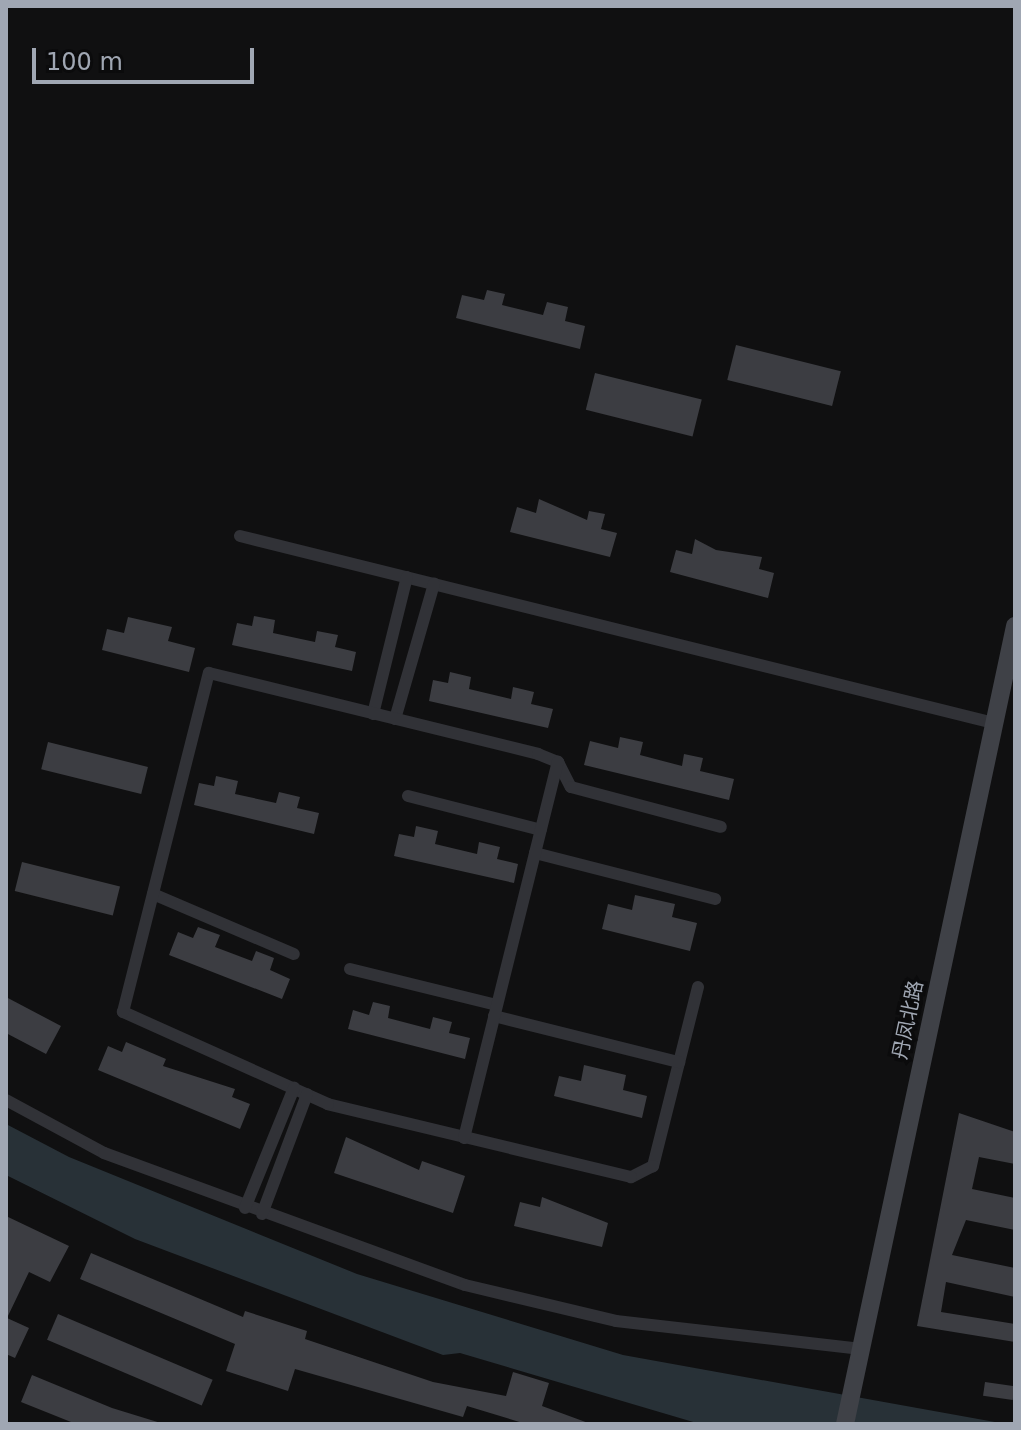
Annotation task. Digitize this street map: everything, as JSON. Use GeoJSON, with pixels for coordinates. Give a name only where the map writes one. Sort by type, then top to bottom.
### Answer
{"type":"FeatureCollection","features":[{"type":"Feature","properties":{"kind":"main road","name":"丹凤北路"},"geometry":{"type":"LineString","coordinates":[[845,1424],[1015,626]]}},
{"type":"Feature","properties":{"kind":"street"},"geometry":{"type":"LineString","coordinates":[[240,536],[994,723]]}},
{"type":"Feature","properties":{"kind":"street"},"geometry":{"type":"LineString","coordinates":[[373,714],[407,577]]}},
{"type":"Feature","properties":{"kind":"street"},"geometry":{"type":"LineString","coordinates":[[395,719],[434,584]]}},
{"type":"Feature","properties":{"kind":"street"},"geometry":{"type":"LineString","coordinates":[[698,987],[653,1166],[642,1175],[616,1176],[307,1094],[123,1012],[209,673],[558,762],[571,787],[721,827]]}},
{"type":"Feature","properties":{"kind":"street"},"geometry":{"type":"LineString","coordinates":[[464,1138],[558,762]]}},
{"type":"Feature","properties":{"kind":"street"},"geometry":{"type":"LineString","coordinates":[[408,796],[541,830]]}},
{"type":"Feature","properties":{"kind":"street"},"geometry":{"type":"LineString","coordinates":[[535,853],[715,899]]}},
{"type":"Feature","properties":{"kind":"street"},"geometry":{"type":"LineString","coordinates":[[153,894],[294,954]]}},
{"type":"Feature","properties":{"kind":"street"},"geometry":{"type":"LineString","coordinates":[[350,969],[679,1062]]}},
{"type":"Feature","properties":{"kind":"street"},"geometry":{"type":"LineString","coordinates":[[245,1208],[294,1088]]}},
{"type":"Feature","properties":{"kind":"street"},"geometry":{"type":"LineString","coordinates":[[262,1214],[307,1094]]}},
{"type":"Feature","properties":{"kind":"street"},"geometry":{"type":"LineString","coordinates":[[6,1100],[104,1153],[245,1208],[465,1285],[616,1321],[861,1349]]}},
{"type":"Feature","properties":{"kind":"shaded area"},"geometry":{"type":"Polygon","coordinates":[[[6,1124],[69,1157],[357,1274],[623,1355],[1006,1424],[700,1424],[460,1353],[443,1355],[135,1239],[6,1175],[6,1124]]]}},
{"type":"Feature","properties":{"kind":"building"},"geometry":{"type":"Polygon","coordinates":[[[487,290],[505,294],[502,305],[543,315],[547,302],[568,307],[565,321],[585,326],[580,349],[456,318],[462,295],[484,300],[487,290]]]}},
{"type":"Feature","properties":{"kind":"building"},"geometry":{"type":"Polygon","coordinates":[[[736,345],[841,371],[832,406],[727,380],[736,345]]]}},
{"type":"Feature","properties":{"kind":"building"},"geometry":{"type":"Polygon","coordinates":[[[595,373],[702,400],[693,436],[586,410],[595,373]]]}},
{"type":"Feature","properties":{"kind":"building"},"geometry":{"type":"Polygon","coordinates":[[[539,499],[587,520],[589,511],[605,514],[601,529],[617,533],[610,557],[510,532],[517,507],[536,513],[539,499]]]}},
{"type":"Feature","properties":{"kind":"building"},"geometry":{"type":"Polygon","coordinates":[[[695,539],[716,550],[762,557],[759,569],[774,573],[768,598],[670,572],[676,550],[692,554],[695,539]]]}},
{"type":"Feature","properties":{"kind":"building"},"geometry":{"type":"Polygon","coordinates":[[[254,616],[275,620],[273,633],[315,642],[317,631],[338,635],[335,647],[356,652],[352,671],[232,645],[237,623],[252,626],[254,616]]]}},
{"type":"Feature","properties":{"kind":"building"},"geometry":{"type":"Polygon","coordinates":[[[128,617],[172,627],[168,641],[195,648],[189,672],[102,650],[107,629],[124,633],[128,617]]]}},
{"type":"Feature","properties":{"kind":"building"},"geometry":{"type":"Polygon","coordinates":[[[450,672],[471,677],[469,689],[511,699],[513,687],[534,692],[531,704],[553,709],[548,728],[429,701],[433,680],[448,683],[450,672]]]}},
{"type":"Feature","properties":{"kind":"building"},"geometry":{"type":"Polygon","coordinates":[[[620,737],[643,742],[640,755],[682,766],[684,754],[703,758],[700,771],[734,779],[729,800],[584,765],[590,741],[618,748],[620,737]]]}},
{"type":"Feature","properties":{"kind":"building"},"geometry":{"type":"Polygon","coordinates":[[[48,742],[148,767],[141,794],[41,769],[48,742]]]}},
{"type":"Feature","properties":{"kind":"building"},"geometry":{"type":"Polygon","coordinates":[[[216,776],[238,781],[235,794],[276,803],[279,792],[300,797],[297,808],[319,813],[314,834],[194,805],[199,783],[214,786],[216,776]]]}},
{"type":"Feature","properties":{"kind":"building"},"geometry":{"type":"Polygon","coordinates":[[[416,826],[438,831],[435,844],[477,854],[479,842],[500,847],[497,859],[518,864],[514,883],[394,856],[399,834],[414,837],[416,826]]]}},
{"type":"Feature","properties":{"kind":"building"},"geometry":{"type":"Polygon","coordinates":[[[22,862],[120,886],[113,916],[15,891],[22,862]]]}},
{"type":"Feature","properties":{"kind":"building"},"geometry":{"type":"Polygon","coordinates":[[[635,895],[675,904],[672,917],[697,923],[690,951],[602,929],[608,904],[632,910],[635,895]]]}},
{"type":"Feature","properties":{"kind":"building"},"geometry":{"type":"Polygon","coordinates":[[[198,927],[220,935],[215,947],[252,961],[256,951],[274,958],[270,970],[290,979],[282,999],[169,955],[178,932],[193,938],[198,927]]]}},
{"type":"Feature","properties":{"kind":"building"},"geometry":{"type":"Polygon","coordinates":[[[6,997],[61,1026],[46,1054],[6,1033],[6,997]]]}},
{"type":"Feature","properties":{"kind":"building"},"geometry":{"type":"Polygon","coordinates":[[[373,1002],[390,1006],[388,1018],[430,1029],[433,1017],[452,1022],[449,1033],[470,1038],[465,1059],[348,1029],[353,1010],[369,1015],[373,1002]]]}},
{"type":"Feature","properties":{"kind":"building"},"geometry":{"type":"Polygon","coordinates":[[[126,1042],[166,1059],[163,1066],[235,1089],[232,1097],[250,1104],[240,1129],[98,1070],[108,1046],[122,1052],[126,1042]]]}},
{"type":"Feature","properties":{"kind":"building"},"geometry":{"type":"Polygon","coordinates":[[[584,1065],[626,1075],[623,1090],[647,1096],[642,1118],[554,1096],[559,1076],[581,1081],[584,1065]]]}},
{"type":"Feature","properties":{"kind":"building"},"geometry":{"type":"Polygon","coordinates":[[[959,1113],[1015,1132],[1015,1164],[979,1157],[972,1189],[1015,1198],[1015,1230],[966,1220],[952,1255],[1015,1268],[1015,1297],[946,1282],[941,1312],[1015,1324],[1015,1342],[917,1326],[959,1113]]]}},
{"type":"Feature","properties":{"kind":"building"},"geometry":{"type":"Polygon","coordinates":[[[346,1137],[419,1170],[422,1161],[465,1176],[453,1213],[334,1173],[346,1137]]]}},
{"type":"Feature","properties":{"kind":"building"},"geometry":{"type":"Polygon","coordinates":[[[542,1197],[608,1223],[602,1247],[514,1226],[520,1202],[540,1207],[542,1197]]]}},
{"type":"Feature","properties":{"kind":"building"},"geometry":{"type":"Polygon","coordinates":[[[6,1216],[69,1246],[50,1282],[29,1272],[7,1318],[29,1328],[15,1358],[6,1354],[6,1216]]]}},
{"type":"Feature","properties":{"kind":"building"},"geometry":{"type":"Polygon","coordinates":[[[91,1253],[243,1317],[245,1311],[307,1331],[305,1339],[433,1382],[506,1396],[513,1372],[549,1383],[542,1406],[591,1424],[526,1424],[467,1406],[463,1417],[295,1369],[288,1391],[226,1371],[235,1344],[80,1279],[91,1253]]]}},
{"type":"Feature","properties":{"kind":"building"},"geometry":{"type":"Polygon","coordinates":[[[58,1314],[213,1380],[202,1405],[47,1340],[58,1314]]]}},
{"type":"Feature","properties":{"kind":"building"},"geometry":{"type":"Polygon","coordinates":[[[32,1375],[112,1408],[164,1424],[76,1424],[21,1402],[32,1375]]]}},
{"type":"Feature","properties":{"kind":"building"},"geometry":{"type":"Polygon","coordinates":[[[985,1382],[1015,1386],[1013,1400],[983,1396],[985,1382]]]}}]}
